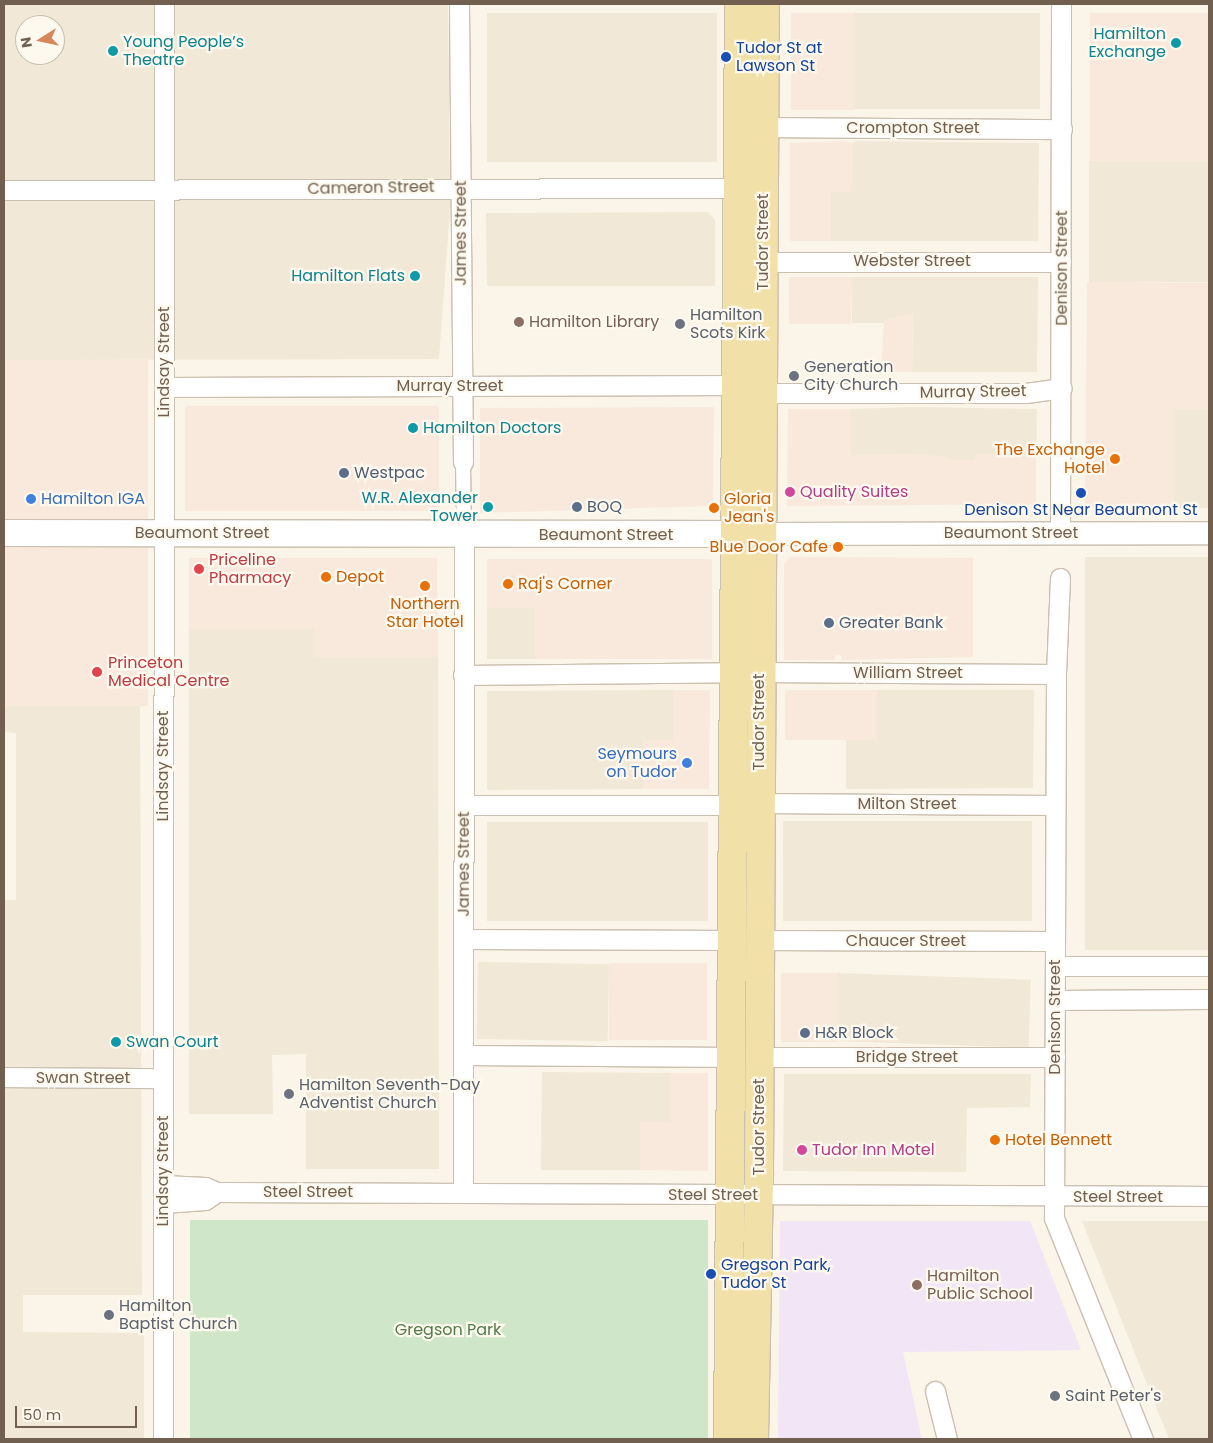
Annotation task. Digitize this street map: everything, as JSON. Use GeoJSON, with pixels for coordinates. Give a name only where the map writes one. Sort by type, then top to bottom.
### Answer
{"type":"FeatureCollection","features":[{"type":"Feature","properties":{"kind":"main road","name":"Tudor Street"},"geometry":{"type":"LineString","coordinates":[[739,4],[737,385],[749,534]]}},
{"type":"Feature","properties":{"kind":"main road","name":"Tudor Street"},"geometry":{"type":"LineString","coordinates":[[754,1439],[759,1195],[746,1057],[747,672],[749,534],[764,393],[762,262],[765,4]]}},
{"type":"Feature","properties":{"kind":"main road","name":"Beaumont Street"},"geometry":{"type":"LineString","coordinates":[[4,533],[464,536],[749,534]]}},
{"type":"Feature","properties":{"kind":"main road","name":"Tudor Street"},"geometry":{"type":"LineString","coordinates":[[728,1439],[731,1195],[746,1057]]}},
{"type":"Feature","properties":{"kind":"street","name":"Lindsay Street"},"geometry":{"type":"LineString","coordinates":[[163,1439],[164,4]]}},
{"type":"Feature","properties":{"kind":"street","name":"James Street"},"geometry":{"type":"LineString","coordinates":[[459,4],[463,462]]}},
{"type":"Feature","properties":{"kind":"street","name":"Denison Street"},"geometry":{"type":"LineString","coordinates":[[1060,533],[1062,388],[1061,4]]}},
{"type":"Feature","properties":{"kind":"street","name":"Crompton Street"},"geometry":{"type":"LineString","coordinates":[[764,127],[1062,129]]}},
{"type":"Feature","properties":{"kind":"street","name":"Cameron Street"},"geometry":{"type":"LineString","coordinates":[[4,190],[462,187],[738,188]]}},
{"type":"Feature","properties":{"kind":"street","name":"Webster Street"},"geometry":{"type":"LineString","coordinates":[[762,262],[1061,262]]}},
{"type":"Feature","properties":{"kind":"street","name":"Murray Street"},"geometry":{"type":"LineString","coordinates":[[164,387],[737,385]]}},
{"type":"Feature","properties":{"kind":"street","name":"Murray Street"},"geometry":{"type":"LineString","coordinates":[[764,393],[1026,393],[1062,388]]}},
{"type":"Feature","properties":{"kind":"street"},"geometry":{"type":"LineString","coordinates":[[463,462],[464,536]]}},
{"type":"Feature","properties":{"kind":"street","name":"Beaumont Street"},"geometry":{"type":"LineString","coordinates":[[749,534],[1209,533]]}},
{"type":"Feature","properties":{"kind":"street","name":"James Street"},"geometry":{"type":"LineString","coordinates":[[463,1192],[464,536]]}},
{"type":"Feature","properties":{"kind":"street","name":"Denison Street"},"geometry":{"type":"LineString","coordinates":[[1060,578],[1056,674],[1054,1218],[1143,1439]]}},
{"type":"Feature","properties":{"kind":"street","name":"William Street"},"geometry":{"type":"LineString","coordinates":[[463,675],[747,672],[1056,674]]}},
{"type":"Feature","properties":{"kind":"street","name":"Milton Street"},"geometry":{"type":"LineString","coordinates":[[464,805],[1055,805]]}},
{"type":"Feature","properties":{"kind":"street","name":"Chaucer Street"},"geometry":{"type":"LineString","coordinates":[[464,939],[1055,941]]}},
{"type":"Feature","properties":{"kind":"street"},"geometry":{"type":"LineString","coordinates":[[1055,966],[1209,966]]}},
{"type":"Feature","properties":{"kind":"street"},"geometry":{"type":"LineString","coordinates":[[1055,1000],[1209,999]]}},
{"type":"Feature","properties":{"kind":"street","name":"Bridge Street"},"geometry":{"type":"LineString","coordinates":[[464,1055],[1055,1057]]}},
{"type":"Feature","properties":{"kind":"street","name":"Swan Street"},"geometry":{"type":"LineString","coordinates":[[4,1077],[163,1078]]}},
{"type":"Feature","properties":{"kind":"street","name":"Steel Street"},"geometry":{"type":"LineString","coordinates":[[164,1194],[205,1187],[217,1192],[1209,1196]]}},
{"type":"Feature","properties":{"kind":"street"},"geometry":{"type":"LineString","coordinates":[[935,1391],[947,1439]]}},
{"type":"Feature","properties":{"kind":"shaded area"},"geometry":{"type":"Polygon","coordinates":[[[4,4],[448,4],[450,208],[439,359],[4,360],[4,4]]]}},
{"type":"Feature","properties":{"kind":"shaded area"},"geometry":{"type":"Polygon","coordinates":[[[487,13],[717,13],[717,162],[487,162],[487,13]]]}},
{"type":"Feature","properties":{"kind":"shaded area"},"geometry":{"type":"Polygon","coordinates":[[[791,13],[854,13],[854,110],[791,110],[791,13]]]}},
{"type":"Feature","properties":{"kind":"shaded area"},"geometry":{"type":"Polygon","coordinates":[[[854,13],[1040,13],[1040,109],[854,109],[854,13]]]}},
{"type":"Feature","properties":{"kind":"shaded area"},"geometry":{"type":"Polygon","coordinates":[[[1090,13],[1209,13],[1209,161],[1090,161],[1090,13]]]}},
{"type":"Feature","properties":{"kind":"shaded area"},"geometry":{"type":"Polygon","coordinates":[[[845,141],[852,143],[851,192],[831,192],[831,241],[790,241],[790,143],[845,141]]]}},
{"type":"Feature","properties":{"kind":"shaded area"},"geometry":{"type":"Polygon","coordinates":[[[857,141],[1039,143],[1038,241],[831,241],[831,192],[851,192],[852,143],[857,141]]]}},
{"type":"Feature","properties":{"kind":"shaded area"},"geometry":{"type":"Polygon","coordinates":[[[1089,161],[1209,161],[1209,282],[1089,282],[1089,161]]]}},
{"type":"Feature","properties":{"kind":"shaded area"},"geometry":{"type":"Polygon","coordinates":[[[708,212],[715,220],[715,286],[487,286],[486,213],[708,212]]]}},
{"type":"Feature","properties":{"kind":"shaded area"},"geometry":{"type":"Polygon","coordinates":[[[789,277],[851,277],[851,324],[789,324],[789,277]]]}},
{"type":"Feature","properties":{"kind":"shaded area"},"geometry":{"type":"Polygon","coordinates":[[[851,277],[1038,277],[1037,372],[912,372],[913,314],[887,319],[884,323],[852,323],[851,277]]]}},
{"type":"Feature","properties":{"kind":"shaded area"},"geometry":{"type":"Polygon","coordinates":[[[1087,282],[1209,283],[1209,409],[1174,409],[1174,508],[1085,508],[1087,282]]]}},
{"type":"Feature","properties":{"kind":"shaded area"},"geometry":{"type":"Polygon","coordinates":[[[913,314],[912,372],[881,372],[884,323],[887,319],[913,314]]]}},
{"type":"Feature","properties":{"kind":"shaded area"},"geometry":{"type":"Polygon","coordinates":[[[4,360],[148,360],[148,706],[4,706],[4,360]]]}},
{"type":"Feature","properties":{"kind":"shaded area"},"geometry":{"type":"Polygon","coordinates":[[[185,406],[439,406],[439,511],[185,511],[185,406]]]}},
{"type":"Feature","properties":{"kind":"shaded area"},"geometry":{"type":"Polygon","coordinates":[[[714,407],[713,502],[709,506],[480,513],[480,408],[714,407]]]}},
{"type":"Feature","properties":{"kind":"shaded area"},"geometry":{"type":"Polygon","coordinates":[[[915,407],[1037,409],[1036,455],[976,454],[976,460],[951,460],[942,456],[850,455],[851,409],[915,407]]]}},
{"type":"Feature","properties":{"kind":"shaded area"},"geometry":{"type":"Polygon","coordinates":[[[788,409],[851,409],[851,455],[911,454],[942,456],[951,460],[975,460],[975,454],[1036,455],[1036,504],[787,506],[788,409]]]}},
{"type":"Feature","properties":{"kind":"shaded area"},"geometry":{"type":"Polygon","coordinates":[[[1174,409],[1209,409],[1209,508],[1174,508],[1174,409]]]}},
{"type":"Feature","properties":{"kind":"shaded area"},"geometry":{"type":"Polygon","coordinates":[[[790,557],[973,558],[973,657],[842,660],[841,655],[835,655],[835,660],[784,660],[784,563],[790,557]]]}},
{"type":"Feature","properties":{"kind":"shaded area"},"geometry":{"type":"Polygon","coordinates":[[[1085,557],[1209,557],[1209,950],[1085,950],[1085,557]]]}},
{"type":"Feature","properties":{"kind":"shaded area"},"geometry":{"type":"Polygon","coordinates":[[[189,558],[437,558],[438,657],[314,657],[314,629],[189,629],[189,558]]]}},
{"type":"Feature","properties":{"kind":"shaded area"},"geometry":{"type":"Polygon","coordinates":[[[487,559],[712,559],[712,659],[535,659],[535,608],[487,608],[487,559]]]}},
{"type":"Feature","properties":{"kind":"shaded area"},"geometry":{"type":"Polygon","coordinates":[[[487,607],[535,607],[535,659],[487,659],[487,607]]]}},
{"type":"Feature","properties":{"kind":"shaded area"},"geometry":{"type":"Polygon","coordinates":[[[189,629],[314,629],[314,657],[438,657],[439,1169],[306,1169],[306,1054],[272,1055],[273,1114],[189,1114],[189,629]]]}},
{"type":"Feature","properties":{"kind":"shaded area"},"geometry":{"type":"Polygon","coordinates":[[[673,690],[673,740],[643,740],[643,789],[487,790],[487,691],[673,690]]]}},
{"type":"Feature","properties":{"kind":"shaded area"},"geometry":{"type":"Polygon","coordinates":[[[673,690],[710,690],[709,789],[643,789],[643,740],[673,740],[673,690]]]}},
{"type":"Feature","properties":{"kind":"shaded area"},"geometry":{"type":"Polygon","coordinates":[[[785,690],[877,690],[877,740],[785,740],[785,690]]]}},
{"type":"Feature","properties":{"kind":"shaded area"},"geometry":{"type":"Polygon","coordinates":[[[877,690],[1034,690],[1033,788],[846,789],[846,740],[877,739],[877,690]]]}},
{"type":"Feature","properties":{"kind":"shaded area"},"geometry":{"type":"Polygon","coordinates":[[[4,706],[140,706],[142,1295],[23,1295],[23,1332],[144,1333],[144,1439],[4,1439],[4,900],[16,900],[16,733],[4,732],[4,706]]]}},
{"type":"Feature","properties":{"kind":"shaded area"},"geometry":{"type":"Polygon","coordinates":[[[783,821],[1032,821],[1032,921],[783,921],[783,821]]]}},
{"type":"Feature","properties":{"kind":"shaded area"},"geometry":{"type":"Polygon","coordinates":[[[487,822],[708,822],[708,921],[487,921],[487,822]]]}},
{"type":"Feature","properties":{"kind":"shaded area"},"geometry":{"type":"Polygon","coordinates":[[[478,962],[609,964],[608,1041],[477,1039],[478,962]]]}},
{"type":"Feature","properties":{"kind":"shaded area"},"geometry":{"type":"Polygon","coordinates":[[[609,963],[707,963],[707,1040],[609,1040],[609,963]]]}},
{"type":"Feature","properties":{"kind":"shaded area"},"geometry":{"type":"Polygon","coordinates":[[[781,973],[838,973],[838,1042],[781,1042],[781,973]]]}},
{"type":"Feature","properties":{"kind":"shaded area"},"geometry":{"type":"Polygon","coordinates":[[[838,973],[1031,980],[1029,1048],[836,1041],[838,973]]]}},
{"type":"Feature","properties":{"kind":"shaded area"},"geometry":{"type":"Polygon","coordinates":[[[542,1072],[670,1073],[670,1121],[640,1121],[640,1170],[541,1170],[542,1072]]]}},
{"type":"Feature","properties":{"kind":"shaded area"},"geometry":{"type":"Polygon","coordinates":[[[670,1073],[708,1073],[708,1171],[640,1170],[640,1121],[670,1121],[670,1073]]]}},
{"type":"Feature","properties":{"kind":"shaded area"},"geometry":{"type":"Polygon","coordinates":[[[784,1074],[1031,1074],[1030,1107],[967,1108],[966,1172],[783,1171],[784,1074]]]}},
{"type":"Feature","properties":{"kind":"shaded area","name":"Hamilton Public School"},"geometry":{"type":"Polygon","coordinates":[[[780,1221],[1030,1221],[1081,1350],[903,1352],[922,1439],[778,1439],[780,1221]]]}},
{"type":"Feature","properties":{"kind":"shaded area"},"geometry":{"type":"Polygon","coordinates":[[[1082,1221],[1209,1221],[1209,1439],[1169,1439],[1082,1221]]]}},
{"type":"Feature","properties":{"kind":"green space","name":"Gregson Park"},"geometry":{"type":"Polygon","coordinates":[[[190,1220],[708,1220],[708,1439],[190,1439],[190,1220]]]}},
{"type":"Feature","properties":{"kind":"place","name":"Hamilton Exchange"},"geometry":{"type":"Point","coordinates":[1176,43]}},
{"type":"Feature","properties":{"kind":"place","name":"Young People’s Theatre"},"geometry":{"type":"Point","coordinates":[113,51]}},
{"type":"Feature","properties":{"kind":"place","name":"Tudor St at Lawson St"},"geometry":{"type":"Point","coordinates":[726,57]}},
{"type":"Feature","properties":{"kind":"place","name":"Hamilton Flats"},"geometry":{"type":"Point","coordinates":[415,276]}},
{"type":"Feature","properties":{"kind":"place","name":"Hamilton Library"},"geometry":{"type":"Point","coordinates":[519,322]}},
{"type":"Feature","properties":{"kind":"place","name":"Hamilton Scots Kirk"},"geometry":{"type":"Point","coordinates":[680,324]}},
{"type":"Feature","properties":{"kind":"place","name":"Generation City Church"},"geometry":{"type":"Point","coordinates":[794,376]}},
{"type":"Feature","properties":{"kind":"place","name":"Hamilton Doctors"},"geometry":{"type":"Point","coordinates":[413,428]}},
{"type":"Feature","properties":{"kind":"place","name":"The Exchange Hotel"},"geometry":{"type":"Point","coordinates":[1115,459]}},
{"type":"Feature","properties":{"kind":"place","name":"Westpac"},"geometry":{"type":"Point","coordinates":[344,473]}},
{"type":"Feature","properties":{"kind":"place","name":"Quality Suites"},"geometry":{"type":"Point","coordinates":[790,492]}},
{"type":"Feature","properties":{"kind":"place","name":"Denison St Near Beaumont St"},"geometry":{"type":"Point","coordinates":[1081,493]}},
{"type":"Feature","properties":{"kind":"place","name":"Hamilton IGA"},"geometry":{"type":"Point","coordinates":[31,499]}},
{"type":"Feature","properties":{"kind":"place","name":"W.R. Alexander Tower"},"geometry":{"type":"Point","coordinates":[488,507]}},
{"type":"Feature","properties":{"kind":"place","name":"BOQ"},"geometry":{"type":"Point","coordinates":[577,507]}},
{"type":"Feature","properties":{"kind":"place","name":"Gloria Jean's"},"geometry":{"type":"Point","coordinates":[714,508]}},
{"type":"Feature","properties":{"kind":"place","name":"Blue Door Cafe"},"geometry":{"type":"Point","coordinates":[838,547]}},
{"type":"Feature","properties":{"kind":"place","name":"Priceline Pharmacy"},"geometry":{"type":"Point","coordinates":[199,569]}},
{"type":"Feature","properties":{"kind":"place","name":"Depot"},"geometry":{"type":"Point","coordinates":[326,577]}},
{"type":"Feature","properties":{"kind":"place","name":"Raj's Corner"},"geometry":{"type":"Point","coordinates":[508,584]}},
{"type":"Feature","properties":{"kind":"place","name":"Northern Star Hotel"},"geometry":{"type":"Point","coordinates":[425,586]}},
{"type":"Feature","properties":{"kind":"place","name":"Greater Bank"},"geometry":{"type":"Point","coordinates":[829,623]}},
{"type":"Feature","properties":{"kind":"place","name":"Princeton Medical Centre"},"geometry":{"type":"Point","coordinates":[97,672]}},
{"type":"Feature","properties":{"kind":"place","name":"Seymours on Tudor"},"geometry":{"type":"Point","coordinates":[687,763]}},
{"type":"Feature","properties":{"kind":"place","name":"H&R Block"},"geometry":{"type":"Point","coordinates":[805,1033]}},
{"type":"Feature","properties":{"kind":"place","name":"Swan Court"},"geometry":{"type":"Point","coordinates":[116,1042]}},
{"type":"Feature","properties":{"kind":"place","name":"Hamilton Seventh-Day Adventist Church"},"geometry":{"type":"Point","coordinates":[289,1094]}},
{"type":"Feature","properties":{"kind":"place","name":"Hotel Bennett"},"geometry":{"type":"Point","coordinates":[995,1140]}},
{"type":"Feature","properties":{"kind":"place","name":"Tudor Inn Motel"},"geometry":{"type":"Point","coordinates":[802,1150]}},
{"type":"Feature","properties":{"kind":"place","name":"Gregson Park, Tudor St"},"geometry":{"type":"Point","coordinates":[711,1274]}},
{"type":"Feature","properties":{"kind":"place","name":"Hamilton Public School"},"geometry":{"type":"Point","coordinates":[917,1285]}},
{"type":"Feature","properties":{"kind":"place","name":"Hamilton Baptist Church"},"geometry":{"type":"Point","coordinates":[109,1315]}},
{"type":"Feature","properties":{"kind":"place","name":"Saint Peter's"},"geometry":{"type":"Point","coordinates":[1055,1396]}}]}
